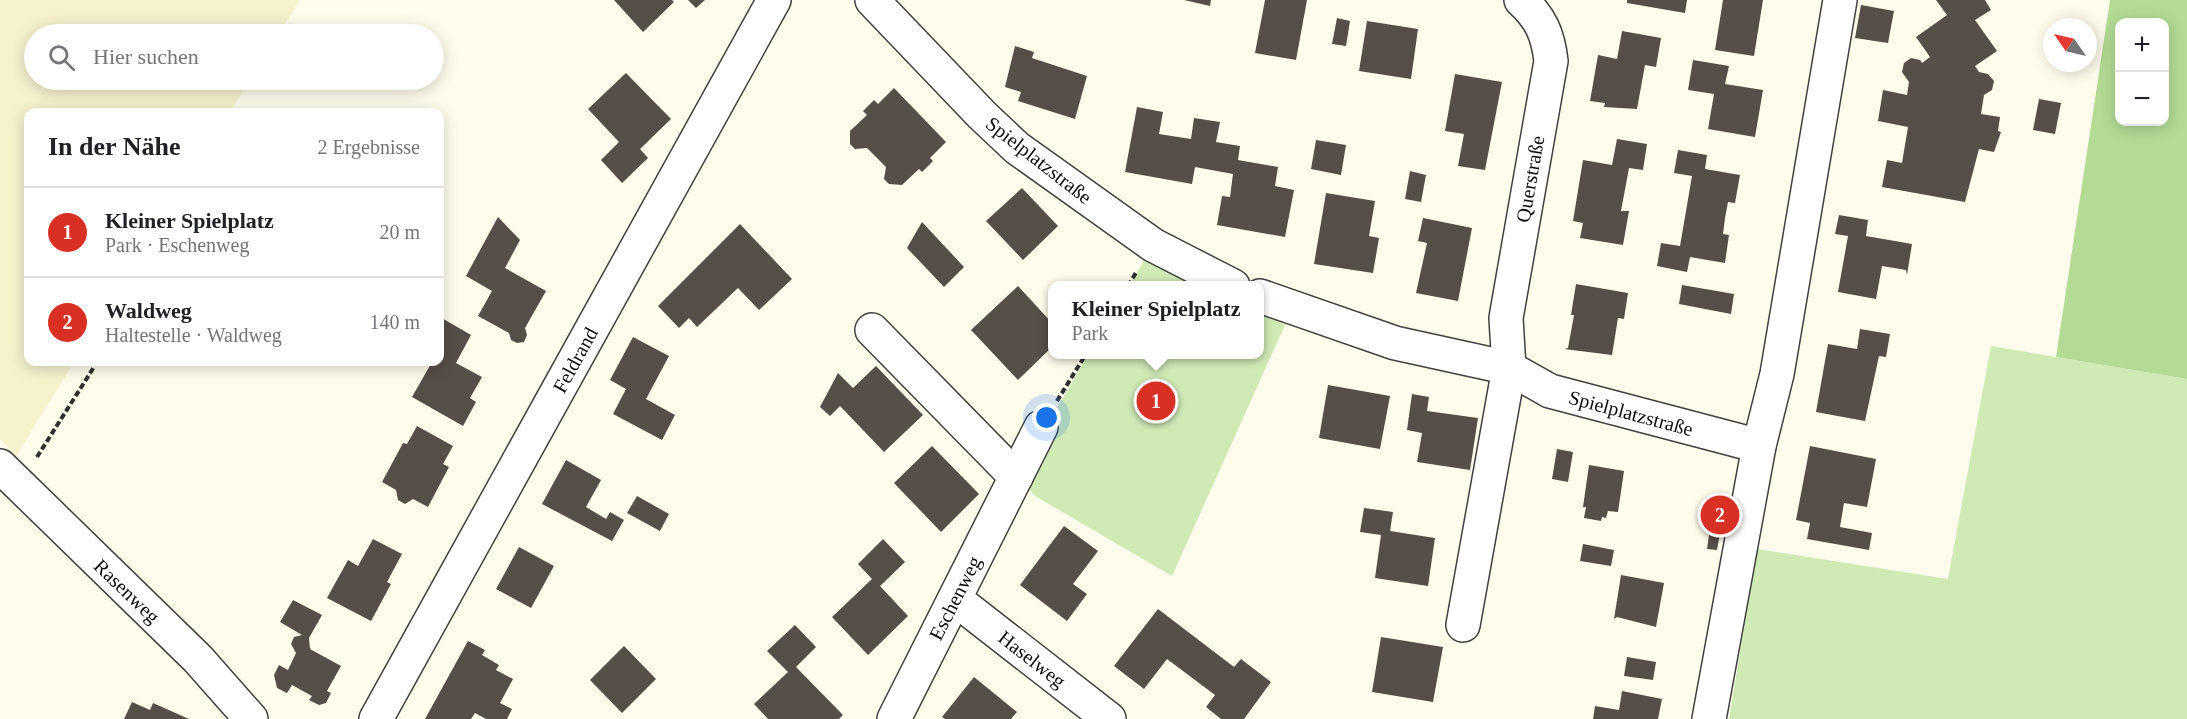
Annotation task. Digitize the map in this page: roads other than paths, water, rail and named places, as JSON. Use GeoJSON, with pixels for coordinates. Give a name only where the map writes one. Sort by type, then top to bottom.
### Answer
{"type":"FeatureCollection","features":[{"type":"Feature","properties":{"kind":"street","name":"Feldrand"},"geometry":{"type":"LineString","coordinates":[[376,719],[774,0]]}},
{"type":"Feature","properties":{"kind":"street","name":"Spielplatzstraße"},"geometry":{"type":"LineString","coordinates":[[872,0],[981,115],[1017,148],[1153,244],[1225,281]]}},
{"type":"Feature","properties":{"kind":"street","name":"Querstraße"},"geometry":{"type":"LineString","coordinates":[[1509,368],[1506,318],[1551,61],[1548,37],[1535,12],[1521,0]]}},
{"type":"Feature","properties":{"kind":"street"},"geometry":{"type":"LineString","coordinates":[[1708,719],[1759,446],[1777,374],[1840,0]]}},
{"type":"Feature","properties":{"kind":"street","name":"Spielplatzstraße"},"geometry":{"type":"LineString","coordinates":[[1264,297],[1395,343],[1509,368],[1550,391],[1759,446]]}},
{"type":"Feature","properties":{"kind":"street"},"geometry":{"type":"LineString","coordinates":[[872,330],[1016,477]]}},
{"type":"Feature","properties":{"kind":"street"},"geometry":{"type":"LineString","coordinates":[[1463,626],[1509,368]]}},
{"type":"Feature","properties":{"kind":"street","name":"Eschenweg"},"geometry":{"type":"LineString","coordinates":[[894,719],[1041,427]]}},
{"type":"Feature","properties":{"kind":"street","name":"Rasenweg"},"geometry":{"type":"LineString","coordinates":[[10,476],[198,659],[251,719]]}},
{"type":"Feature","properties":{"kind":"street","name":"Haselweg"},"geometry":{"type":"LineString","coordinates":[[956,599],[1109,719]]}},
{"type":"Feature","properties":{"kind":"place","name":"Kleiner Spielplatz"},"geometry":{"type":"Point","coordinates":[1156,401]}},
{"type":"Feature","properties":{"kind":"place","name":"Waldweg"},"geometry":{"type":"Point","coordinates":[1720,515]}}]}
